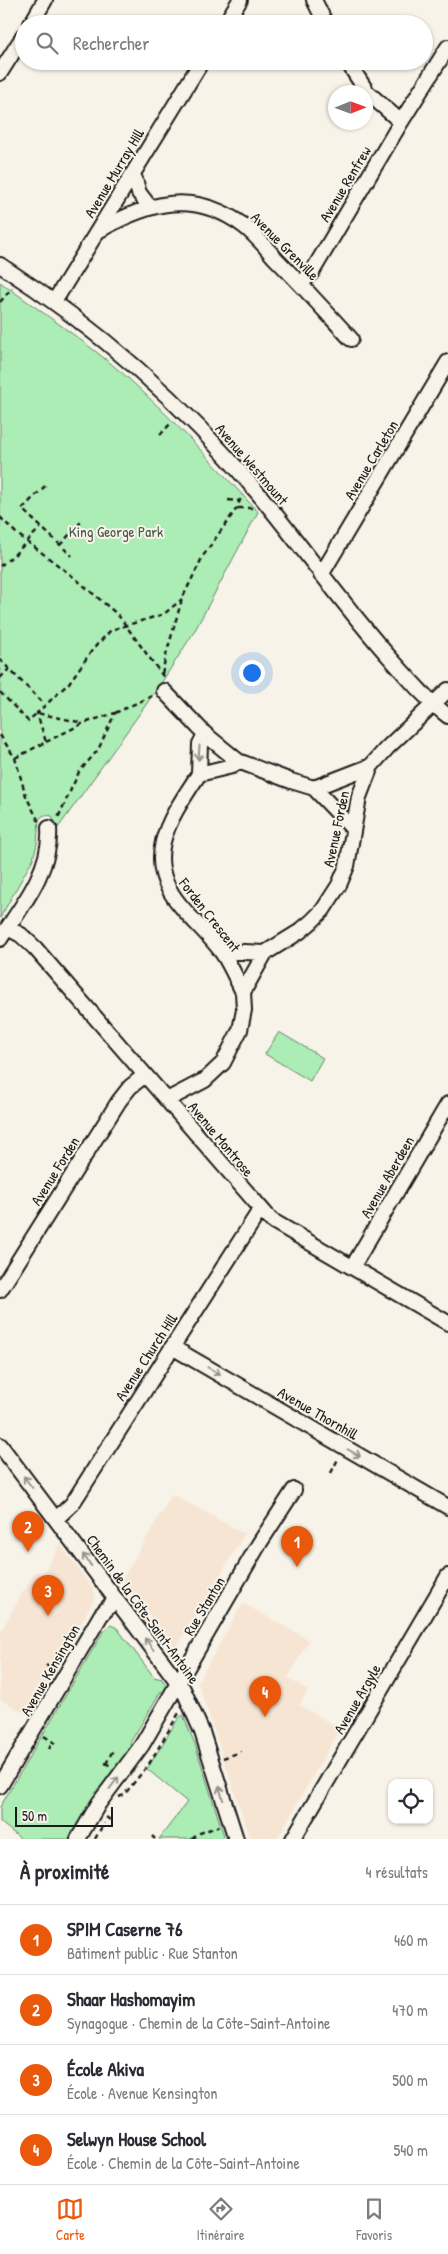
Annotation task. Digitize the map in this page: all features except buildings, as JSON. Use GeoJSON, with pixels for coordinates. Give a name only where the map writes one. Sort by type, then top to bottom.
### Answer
{"type":"FeatureCollection","features":[{"type":"Feature","properties":{"kind":"street"},"geometry":{"type":"LineString","coordinates":[[36,15],[45,0]]}},
{"type":"Feature","properties":{"kind":"street"},"geometry":{"type":"LineString","coordinates":[[231,15],[240,0]]}},
{"type":"Feature","properties":{"kind":"street"},"geometry":{"type":"LineString","coordinates":[[314,0],[322,15]]}},
{"type":"Feature","properties":{"kind":"street","name":"Avenue Renfrew"},"geometry":{"type":"LineString","coordinates":[[301,284],[312,272],[448,47]]}},
{"type":"Feature","properties":{"kind":"street"},"geometry":{"type":"LineString","coordinates":[[0,73],[15,49]]}},
{"type":"Feature","properties":{"kind":"street","name":"Avenue Murray Hill"},"geometry":{"type":"LineString","coordinates":[[54,302],[100,230],[196,70]]}},
{"type":"Feature","properties":{"kind":"street"},"geometry":{"type":"LineString","coordinates":[[353,70],[367,92],[401,122]]}},
{"type":"Feature","properties":{"kind":"street"},"geometry":{"type":"LineString","coordinates":[[133,173],[139,193],[149,206]]}},
{"type":"Feature","properties":{"kind":"street","name":"Avenue Grenville"},"geometry":{"type":"LineString","coordinates":[[100,230],[127,214],[149,206],[192,203],[220,212],[246,228],[301,284],[351,340]]}},
{"type":"Feature","properties":{"kind":"street","name":"Avenue Westmount"},"geometry":{"type":"LineString","coordinates":[[0,265],[54,302],[135,367],[183,412],[256,491],[370,636],[433,704],[448,716]]}},
{"type":"Feature","properties":{"kind":"street","name":"Avenue Carleton"},"geometry":{"type":"LineString","coordinates":[[321,575],[448,362]]}},
{"type":"Feature","properties":{"kind":"street"},"geometry":{"type":"LineString","coordinates":[[162,689],[205,734],[238,761],[291,782],[314,788],[353,829]]}},
{"type":"Feature","properties":{"kind":"street","name":"Avenue Forden"},"geometry":{"type":"LineString","coordinates":[[167,1100],[205,1080],[223,1063],[240,1030],[244,1010],[243,992],[265,953],[299,932],[323,910],[331,899],[347,866],[359,797],[371,766],[387,748],[448,690]]}},
{"type":"Feature","properties":{"kind":"street"},"geometry":{"type":"LineString","coordinates":[[205,734],[200,744],[199,774],[232,766],[238,761]]}},
{"type":"Feature","properties":{"kind":"street"},"geometry":{"type":"LineString","coordinates":[[314,788],[371,766]]}},
{"type":"Feature","properties":{"kind":"street","name":"Forden Crescent"},"geometry":{"type":"LineString","coordinates":[[199,774],[172,814],[164,833],[161,847],[162,872],[174,898],[221,951],[243,992]]}},
{"type":"Feature","properties":{"kind":"street"},"geometry":{"type":"LineString","coordinates":[[4,934],[43,868],[50,841],[48,824]]}},
{"type":"Feature","properties":{"kind":"street","name":"Avenue Montrose"},"geometry":{"type":"LineString","coordinates":[[4,934],[21,935],[36,948],[260,1210],[271,1220],[354,1266],[448,1323]]}},
{"type":"Feature","properties":{"kind":"street"},"geometry":{"type":"LineString","coordinates":[[221,951],[265,953]]}},
{"type":"Feature","properties":{"kind":"street","name":"Avenue Forden"},"geometry":{"type":"LineString","coordinates":[[0,1290],[119,1102],[130,1086],[145,1075]]}},
{"type":"Feature","properties":{"kind":"street","name":"Avenue Aberdeen"},"geometry":{"type":"LineString","coordinates":[[354,1266],[448,1104]]}},
{"type":"Feature","properties":{"kind":"street","name":"Avenue Church Hill"},"geometry":{"type":"LineString","coordinates":[[56,1519],[72,1504],[260,1210]]}},
{"type":"Feature","properties":{"kind":"street","name":"Avenue Thornhill"},"geometry":{"type":"LineString","coordinates":[[172,1347],[448,1507]]}},
{"type":"Feature","properties":{"kind":"street","name":"Chemin de la Côte-Saint-Antoine"},"geometry":{"type":"LineString","coordinates":[[0,1445],[179,1683],[189,1700],[199,1726],[236,1839]]}},
{"type":"Feature","properties":{"kind":"street","name":"Rue Stanton"},"geometry":{"type":"LineString","coordinates":[[78,1839],[103,1798],[142,1745],[259,1544],[294,1490]]}},
{"type":"Feature","properties":{"kind":"street","name":"Avenue Argyle"},"geometry":{"type":"LineString","coordinates":[[293,1839],[448,1576]]}},
{"type":"Feature","properties":{"kind":"street","name":"Avenue Kensington"},"geometry":{"type":"LineString","coordinates":[[0,1786],[101,1615],[116,1599]]}},
{"type":"Feature","properties":{"kind":"path"},"geometry":{"type":"LineString","coordinates":[[0,302],[11,290]]}},
{"type":"Feature","properties":{"kind":"path"},"geometry":{"type":"LineString","coordinates":[[160,435],[172,422]]}},
{"type":"Feature","properties":{"kind":"path"},"geometry":{"type":"LineString","coordinates":[[45,486],[22,509],[72,556]]}},
{"type":"Feature","properties":{"kind":"path"},"geometry":{"type":"LineString","coordinates":[[15,758],[84,723],[115,713],[162,689],[162,674],[166,654],[182,598],[207,549],[237,508],[243,493]]}},
{"type":"Feature","properties":{"kind":"path"},"geometry":{"type":"LineString","coordinates":[[228,500],[240,501]]}},
{"type":"Feature","properties":{"kind":"path"},"geometry":{"type":"LineString","coordinates":[[237,508],[256,508]]}},
{"type":"Feature","properties":{"kind":"path"},"geometry":{"type":"LineString","coordinates":[[0,517],[27,542],[76,579],[118,615],[162,674]]}},
{"type":"Feature","properties":{"kind":"path"},"geometry":{"type":"LineString","coordinates":[[60,545],[81,522]]}},
{"type":"Feature","properties":{"kind":"path"},"geometry":{"type":"LineString","coordinates":[[0,566],[41,527]]}},
{"type":"Feature","properties":{"kind":"path"},"geometry":{"type":"LineString","coordinates":[[0,692],[28,721],[69,683],[93,649],[111,630],[164,614],[182,598]]}},
{"type":"Feature","properties":{"kind":"path"},"geometry":{"type":"LineString","coordinates":[[0,659],[45,705]]}},
{"type":"Feature","properties":{"kind":"path"},"geometry":{"type":"LineString","coordinates":[[0,678],[9,669]]}},
{"type":"Feature","properties":{"kind":"path"},"geometry":{"type":"LineString","coordinates":[[37,713],[84,723]]}},
{"type":"Feature","properties":{"kind":"path"},"geometry":{"type":"LineString","coordinates":[[37,713],[46,742]]}},
{"type":"Feature","properties":{"kind":"path"},"geometry":{"type":"LineString","coordinates":[[0,735],[15,758],[26,796],[48,824],[79,772],[98,750],[115,713]]}},
{"type":"Feature","properties":{"kind":"path"},"geometry":{"type":"LineString","coordinates":[[331,1473],[338,1459],[332,1455]]}},
{"type":"Feature","properties":{"kind":"path"},"geometry":{"type":"LineString","coordinates":[[46,1665],[57,1672]]}},
{"type":"Feature","properties":{"kind":"path"},"geometry":{"type":"LineString","coordinates":[[42,1735],[54,1742],[49,1749]]}},
{"type":"Feature","properties":{"kind":"path"},"geometry":{"type":"LineString","coordinates":[[106,1764],[114,1748]]}},
{"type":"Feature","properties":{"kind":"path"},"geometry":{"type":"LineString","coordinates":[[220,1759],[241,1752]]}},
{"type":"Feature","properties":{"kind":"path"},"geometry":{"type":"LineString","coordinates":[[105,1816],[113,1822]]}},
{"type":"Feature","properties":{"kind":"path"},"geometry":{"type":"LineString","coordinates":[[192,1839],[207,1830],[222,1825]]}},
{"type":"Feature","properties":{"kind":"path"},"geometry":{"type":"LineString","coordinates":[[152,1836],[155,1839]]}},
{"type":"Feature","properties":{"kind":"shaded area"},"geometry":{"type":"Polygon","coordinates":[[[172,1494],[245,1534],[176,1648],[122,1580],[172,1494]]]}},
{"type":"Feature","properties":{"kind":"shaded area"},"geometry":{"type":"Polygon","coordinates":[[[60,1544],[94,1590],[95,1598],[29,1716],[0,1699],[0,1633],[35,1571],[43,1574],[60,1544]]]}},
{"type":"Feature","properties":{"kind":"shaded area"},"geometry":{"type":"Polygon","coordinates":[[[243,1603],[309,1640],[288,1678],[308,1690],[300,1705],[340,1729],[277,1839],[250,1839],[198,1682],[243,1603]]]}},
{"type":"Feature","properties":{"kind":"green space","name":"King George Park"},"geometry":{"type":"Polygon","coordinates":[[[0,282],[81,340],[128,378],[211,460],[258,512],[194,632],[160,685],[58,828],[52,816],[44,815],[39,819],[37,844],[33,859],[0,918],[0,282]]]}},
{"type":"Feature","properties":{"kind":"green space"},"geometry":{"type":"Polygon","coordinates":[[[279,1032],[323,1058],[310,1081],[265,1054],[279,1032]]]}},
{"type":"Feature","properties":{"kind":"green space"},"geometry":{"type":"Polygon","coordinates":[[[111,1625],[117,1628],[154,1677],[162,1679],[169,1690],[166,1698],[161,1691],[130,1743],[132,1753],[73,1839],[21,1839],[0,1822],[0,1807],[103,1632],[111,1625]]]}},
{"type":"Feature","properties":{"kind":"green space"},"geometry":{"type":"Polygon","coordinates":[[[183,1715],[195,1744],[225,1839],[159,1839],[187,1802],[147,1769],[178,1719],[183,1715]]]}},
{"type":"Feature","properties":{"kind":"place","name":"Shaar Hashomayim"},"geometry":{"type":"Point","coordinates":[28,1552]}},
{"type":"Feature","properties":{"kind":"place","name":"SPIM Caserne 76"},"geometry":{"type":"Point","coordinates":[297,1567]}},
{"type":"Feature","properties":{"kind":"place","name":"École Akiva"},"geometry":{"type":"Point","coordinates":[48,1616]}},
{"type":"Feature","properties":{"kind":"place","name":"Selwyn House School"},"geometry":{"type":"Point","coordinates":[265,1717]}}]}
